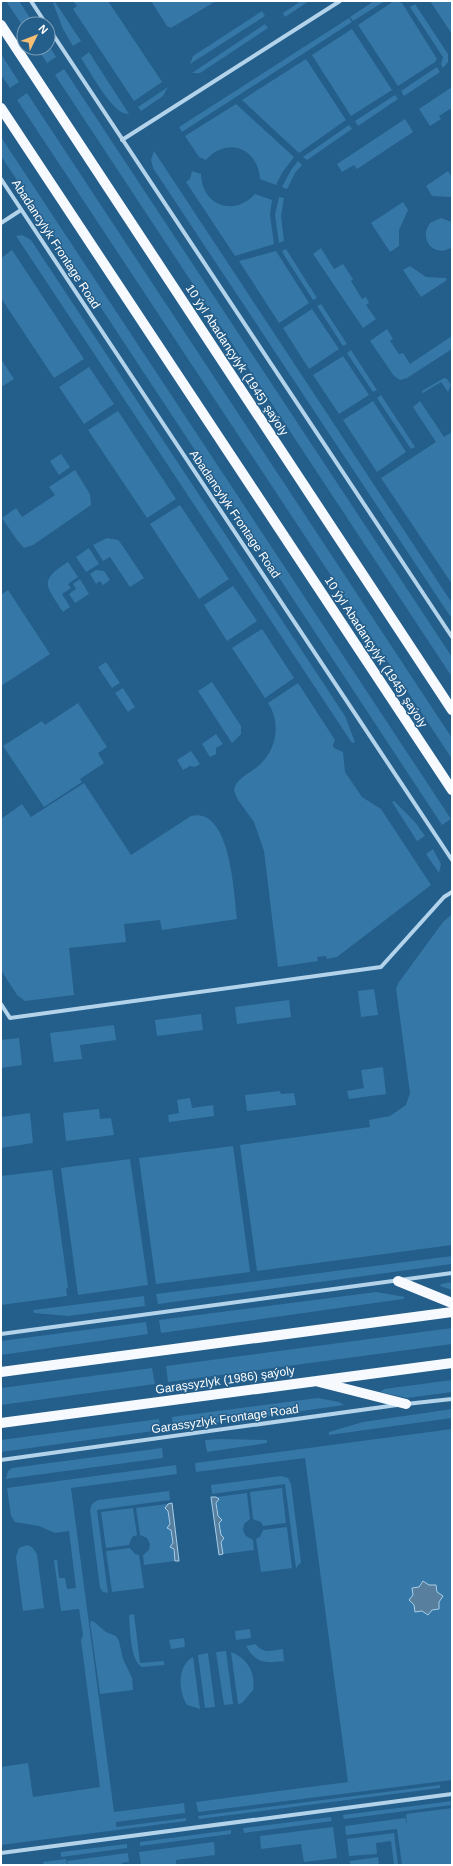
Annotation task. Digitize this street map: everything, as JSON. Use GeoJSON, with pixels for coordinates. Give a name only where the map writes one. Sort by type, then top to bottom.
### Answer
{"type":"FeatureCollection","features":[{"type":"Feature","properties":{"kind":"main road","name":"10 ýyl Abadançylyk (1945) şaýoly"},"geometry":{"type":"LineString","coordinates":[[1,25],[452,710]]}},
{"type":"Feature","properties":{"kind":"main road","name":"10 ýyl Abadançylyk (1945) şaýoly"},"geometry":{"type":"LineString","coordinates":[[1,108],[452,790]]}},
{"type":"Feature","properties":{"kind":"main road"},"geometry":{"type":"LineString","coordinates":[[398,1281],[452,1303]]}},
{"type":"Feature","properties":{"kind":"main road"},"geometry":{"type":"LineString","coordinates":[[1,1372],[452,1312]]}},
{"type":"Feature","properties":{"kind":"main road","name":"Garaşsyzlyk (1986) şaýoly"},"geometry":{"type":"LineString","coordinates":[[1,1423],[452,1363]]}},
{"type":"Feature","properties":{"kind":"main road"},"geometry":{"type":"LineString","coordinates":[[313,1381],[406,1404]]}},
{"type":"Feature","properties":{"kind":"street"},"geometry":{"type":"LineString","coordinates":[[31,1],[41,16]]}},
{"type":"Feature","properties":{"kind":"street"},"geometry":{"type":"LineString","coordinates":[[122,140],[340,1]]}},
{"type":"Feature","properties":{"kind":"street"},"geometry":{"type":"LineString","coordinates":[[56,39],[452,637]]}},
{"type":"Feature","properties":{"kind":"street","name":"Abadancylyk Frontage Road"},"geometry":{"type":"LineString","coordinates":[[1,179],[452,860]]}},
{"type":"Feature","properties":{"kind":"street"},"geometry":{"type":"LineString","coordinates":[[1,223],[21,210]]}},
{"type":"Feature","properties":{"kind":"street"},"geometry":{"type":"LineString","coordinates":[[1,1004],[10,1018],[381,967],[444,897],[452,892]]}},
{"type":"Feature","properties":{"kind":"street"},"geometry":{"type":"LineString","coordinates":[[1,1334],[452,1273]]}},
{"type":"Feature","properties":{"kind":"street","name":"Garassyzlyk Frontage Road"},"geometry":{"type":"LineString","coordinates":[[1,1460],[406,1404],[452,1399]]}},
{"type":"Feature","properties":{"kind":"street"},"geometry":{"type":"LineString","coordinates":[[1,1853],[452,1794]]}},
{"type":"Feature","properties":{"kind":"shaded area"},"geometry":{"type":"Polygon","coordinates":[[[6,1],[19,1],[29,16],[16,16],[6,1]]]}},
{"type":"Feature","properties":{"kind":"shaded area"},"geometry":{"type":"Polygon","coordinates":[[[73,1],[108,1],[162,82],[134,101],[73,9],[77,6],[73,1]]]}},
{"type":"Feature","properties":{"kind":"shaded area"},"geometry":{"type":"Polygon","coordinates":[[[151,1],[216,1],[171,28],[167,26],[151,1]]]}},
{"type":"Feature","properties":{"kind":"shaded area"},"geometry":{"type":"Polygon","coordinates":[[[301,1],[309,1],[285,17],[283,13],[301,1]]]}},
{"type":"Feature","properties":{"kind":"shaded area"},"geometry":{"type":"Polygon","coordinates":[[[374,1],[385,1],[353,21],[350,17],[374,1]]]}},
{"type":"Feature","properties":{"kind":"shaded area"},"geometry":{"type":"Polygon","coordinates":[[[394,1],[402,3],[437,59],[435,62],[398,86],[358,25],[394,1]]]}},
{"type":"Feature","properties":{"kind":"shaded area"},"geometry":{"type":"Polygon","coordinates":[[[430,1],[452,1],[452,22],[450,21],[452,25],[452,34],[430,1]]]}},
{"type":"Feature","properties":{"kind":"shaded area"},"geometry":{"type":"Polygon","coordinates":[[[55,2],[81,41],[73,46],[63,29],[53,3],[55,2]]]}},
{"type":"Feature","properties":{"kind":"shaded area"},"geometry":{"type":"Polygon","coordinates":[[[415,4],[448,54],[448,62],[443,68],[441,64],[443,57],[410,7],[415,4]]]}},
{"type":"Feature","properties":{"kind":"shaded area"},"geometry":{"type":"Polygon","coordinates":[[[262,11],[265,16],[190,64],[193,56],[262,11]]]}},
{"type":"Feature","properties":{"kind":"shaded area"},"geometry":{"type":"Polygon","coordinates":[[[349,18],[352,22],[182,132],[179,127],[349,18]]]}},
{"type":"Feature","properties":{"kind":"shaded area"},"geometry":{"type":"Polygon","coordinates":[[[265,24],[268,28],[200,73],[192,73],[265,24]]]}},
{"type":"Feature","properties":{"kind":"shaded area"},"geometry":{"type":"Polygon","coordinates":[[[352,29],[392,90],[351,116],[312,55],[352,29]]]}},
{"type":"Feature","properties":{"kind":"shaded area"},"geometry":{"type":"Polygon","coordinates":[[[89,52],[129,114],[123,113],[116,108],[102,92],[81,58],[89,52]]]}},
{"type":"Feature","properties":{"kind":"shaded area"},"geometry":{"type":"Polygon","coordinates":[[[1,54],[19,82],[10,88],[1,75],[1,54]]]}},
{"type":"Feature","properties":{"kind":"shaded area"},"geometry":{"type":"Polygon","coordinates":[[[42,56],[55,56],[56,57],[47,63],[42,56]]]}},
{"type":"Feature","properties":{"kind":"shaded area"},"geometry":{"type":"Polygon","coordinates":[[[306,59],[346,120],[299,153],[242,100],[306,59]]]}},
{"type":"Feature","properties":{"kind":"shaded area"},"geometry":{"type":"Polygon","coordinates":[[[437,67],[440,72],[404,96],[401,91],[437,67]]]}},
{"type":"Feature","properties":{"kind":"shaded area"},"geometry":{"type":"Polygon","coordinates":[[[64,69],[452,657],[452,677],[55,75],[64,69]]]}},
{"type":"Feature","properties":{"kind":"shaded area"},"geometry":{"type":"Polygon","coordinates":[[[168,87],[163,96],[141,111],[138,107],[168,87]]]}},
{"type":"Feature","properties":{"kind":"shaded area"},"geometry":{"type":"Polygon","coordinates":[[[452,87],[452,111],[450,109],[439,116],[441,119],[430,126],[419,109],[452,87]]]}},
{"type":"Feature","properties":{"kind":"shaded area"},"geometry":{"type":"Polygon","coordinates":[[[27,93],[452,738],[452,759],[17,100],[27,93]]]}},
{"type":"Feature","properties":{"kind":"shaded area"},"geometry":{"type":"Polygon","coordinates":[[[395,95],[398,99],[358,126],[355,121],[395,95]]]}},
{"type":"Feature","properties":{"kind":"shaded area"},"geometry":{"type":"Polygon","coordinates":[[[236,104],[294,157],[282,173],[276,185],[260,179],[258,168],[248,153],[232,147],[223,148],[206,160],[199,157],[185,136],[236,104]]]}},
{"type":"Feature","properties":{"kind":"shaded area"},"geometry":{"type":"Polygon","coordinates":[[[405,119],[413,132],[357,169],[354,165],[342,172],[337,164],[405,119]]]}},
{"type":"Feature","properties":{"kind":"shaded area"},"geometry":{"type":"Polygon","coordinates":[[[349,125],[352,129],[307,160],[303,157],[349,125]]]}},
{"type":"Feature","properties":{"kind":"shaded area"},"geometry":{"type":"Polygon","coordinates":[[[1,137],[451,819],[442,825],[1,156],[1,137]]]}},
{"type":"Feature","properties":{"kind":"shaded area"},"geometry":{"type":"Polygon","coordinates":[[[154,151],[452,603],[452,619],[153,168],[151,160],[154,151]]]}},
{"type":"Feature","properties":{"kind":"shaded area"},"geometry":{"type":"Polygon","coordinates":[[[298,161],[302,165],[295,173],[287,189],[282,187],[291,170],[298,161]]]}},
{"type":"Feature","properties":{"kind":"shaded area"},"geometry":{"type":"Polygon","coordinates":[[[192,171],[201,174],[203,185],[207,194],[220,205],[238,205],[247,201],[255,194],[272,200],[270,215],[274,244],[235,256],[186,182],[190,179],[192,171]]]}},
{"type":"Feature","properties":{"kind":"shaded area"},"geometry":{"type":"Polygon","coordinates":[[[448,171],[452,177],[452,197],[432,196],[426,186],[448,171]]]}},
{"type":"Feature","properties":{"kind":"shaded area"},"geometry":{"type":"Polygon","coordinates":[[[279,197],[284,198],[281,216],[284,241],[279,243],[275,215],[279,197]]]}},
{"type":"Feature","properties":{"kind":"shaded area"},"geometry":{"type":"Polygon","coordinates":[[[403,202],[408,210],[399,230],[399,246],[390,252],[371,223],[403,202]]]}},
{"type":"Feature","properties":{"kind":"shaded area"},"geometry":{"type":"Polygon","coordinates":[[[441,218],[452,222],[452,247],[439,251],[430,246],[426,235],[430,223],[441,218]]]}},
{"type":"Feature","properties":{"kind":"shaded area"},"geometry":{"type":"Polygon","coordinates":[[[22,235],[31,240],[345,716],[355,742],[352,743],[16,236],[22,235]]]}},
{"type":"Feature","properties":{"kind":"shaded area"},"geometry":{"type":"Polygon","coordinates":[[[321,248],[334,269],[343,264],[353,279],[351,281],[362,299],[366,297],[369,303],[366,305],[376,319],[363,328],[313,254],[321,248]]]}},
{"type":"Feature","properties":{"kind":"shaded area"},"geometry":{"type":"Polygon","coordinates":[[[286,249],[317,298],[313,300],[284,255],[282,251],[286,249]]]}},
{"type":"Feature","properties":{"kind":"shaded area"},"geometry":{"type":"Polygon","coordinates":[[[12,250],[84,359],[54,378],[1,298],[1,258],[12,250]]]}},
{"type":"Feature","properties":{"kind":"shaded area"},"geometry":{"type":"Polygon","coordinates":[[[276,251],[309,303],[279,323],[239,261],[276,251]]]}},
{"type":"Feature","properties":{"kind":"shaded area"},"geometry":{"type":"Polygon","coordinates":[[[410,266],[426,277],[445,278],[447,280],[421,297],[403,270],[410,266]]]}},
{"type":"Feature","properties":{"kind":"shaded area"},"geometry":{"type":"Polygon","coordinates":[[[321,304],[347,344],[343,346],[317,306],[321,304]]]}},
{"type":"Feature","properties":{"kind":"shaded area"},"geometry":{"type":"Polygon","coordinates":[[[312,309],[339,349],[309,369],[283,328],[312,309]]]}},
{"type":"Feature","properties":{"kind":"shaded area"},"geometry":{"type":"Polygon","coordinates":[[[387,329],[393,339],[390,341],[399,354],[403,353],[410,364],[452,336],[452,349],[407,378],[400,380],[394,376],[370,341],[387,329]]]}},
{"type":"Feature","properties":{"kind":"shaded area"},"geometry":{"type":"Polygon","coordinates":[[[351,350],[377,390],[373,392],[347,353],[351,350]]]}},
{"type":"Feature","properties":{"kind":"shaded area"},"geometry":{"type":"Polygon","coordinates":[[[343,356],[369,395],[339,414],[313,375],[343,356]]]}},
{"type":"Feature","properties":{"kind":"shaded area"},"geometry":{"type":"Polygon","coordinates":[[[1,359],[14,379],[3,386],[1,386],[1,359]]]}},
{"type":"Feature","properties":{"kind":"shaded area"},"geometry":{"type":"Polygon","coordinates":[[[89,367],[114,404],[84,424],[59,387],[89,367]]]}},
{"type":"Feature","properties":{"kind":"shaded area"},"geometry":{"type":"Polygon","coordinates":[[[444,378],[447,379],[451,385],[448,392],[441,382],[423,393],[422,391],[444,378]]]}},
{"type":"Feature","properties":{"kind":"shaded area"},"geometry":{"type":"Polygon","coordinates":[[[381,395],[415,447],[411,449],[377,398],[381,395]]]}},
{"type":"Feature","properties":{"kind":"shaded area"},"geometry":{"type":"Polygon","coordinates":[[[373,401],[406,452],[377,472],[343,420],[373,401]]]}},
{"type":"Feature","properties":{"kind":"shaded area"},"geometry":{"type":"Polygon","coordinates":[[[420,401],[444,437],[452,432],[452,584],[381,478],[436,442],[413,407],[420,401]]]}},
{"type":"Feature","properties":{"kind":"shaded area"},"geometry":{"type":"Polygon","coordinates":[[[118,411],[176,499],[147,518],[88,430],[118,411]]]}},
{"type":"Feature","properties":{"kind":"shaded area"},"geometry":{"type":"Polygon","coordinates":[[[61,454],[70,467],[59,475],[50,461],[61,454]]]}},
{"type":"Feature","properties":{"kind":"shaded area"},"geometry":{"type":"Polygon","coordinates":[[[75,470],[90,494],[91,505],[33,545],[24,548],[2,518],[16,508],[22,517],[55,495],[49,487],[75,470]]]}},
{"type":"Feature","properties":{"kind":"shaded area"},"geometry":{"type":"Polygon","coordinates":[[[180,505],[229,579],[199,599],[150,524],[180,505]]]}},
{"type":"Feature","properties":{"kind":"shaded area"},"geometry":{"type":"Polygon","coordinates":[[[107,538],[118,540],[144,578],[130,587],[110,557],[103,561],[93,545],[107,538]]]}},
{"type":"Feature","properties":{"kind":"shaded area"},"geometry":{"type":"Polygon","coordinates":[[[89,548],[99,564],[86,572],[76,557],[89,548]]]}},
{"type":"Feature","properties":{"kind":"shaded area"},"geometry":{"type":"Polygon","coordinates":[[[68,562],[78,577],[68,584],[71,588],[62,594],[70,607],[63,612],[52,595],[48,584],[52,574],[68,562]]]}},
{"type":"Feature","properties":{"kind":"shaded area"},"geometry":{"type":"Polygon","coordinates":[[[96,570],[104,571],[110,580],[103,585],[100,581],[96,584],[90,574],[96,570]]]}},
{"type":"Feature","properties":{"kind":"shaded area"},"geometry":{"type":"Polygon","coordinates":[[[80,579],[89,594],[75,603],[69,594],[76,589],[73,584],[80,579]]]}},
{"type":"Feature","properties":{"kind":"shaded area"},"geometry":{"type":"Polygon","coordinates":[[[233,586],[257,621],[227,641],[204,605],[233,586]]]}},
{"type":"Feature","properties":{"kind":"shaded area"},"geometry":{"type":"Polygon","coordinates":[[[8,590],[50,654],[1,686],[1,595],[8,590]]]}},
{"type":"Feature","properties":{"kind":"shaded area"},"geometry":{"type":"Polygon","coordinates":[[[262,629],[294,678],[265,698],[232,648],[262,629]]]}},
{"type":"Feature","properties":{"kind":"shaded area"},"geometry":{"type":"Polygon","coordinates":[[[106,662],[120,683],[112,688],[98,667],[106,662]]]}},
{"type":"Feature","properties":{"kind":"shaded area"},"geometry":{"type":"Polygon","coordinates":[[[212,682],[241,726],[241,734],[232,743],[198,691],[212,682]]]}},
{"type":"Feature","properties":{"kind":"shaded area"},"geometry":{"type":"Polygon","coordinates":[[[298,683],[335,740],[333,745],[334,748],[343,752],[345,772],[362,797],[381,809],[431,885],[337,957],[327,959],[326,956],[317,957],[318,961],[278,967],[264,851],[254,822],[238,800],[234,791],[237,783],[243,777],[264,761],[273,746],[276,729],[275,720],[268,703],[298,683]]]}},
{"type":"Feature","properties":{"kind":"shaded area"},"geometry":{"type":"Polygon","coordinates":[[[123,688],[135,707],[128,712],[115,693],[123,688]]]}},
{"type":"Feature","properties":{"kind":"shaded area"},"geometry":{"type":"Polygon","coordinates":[[[78,703],[107,747],[98,753],[104,763],[80,779],[82,782],[44,807],[3,746],[42,721],[45,725],[78,703]]]}},
{"type":"Feature","properties":{"kind":"shaded area"},"geometry":{"type":"Polygon","coordinates":[[[216,734],[223,744],[216,748],[216,754],[210,757],[202,744],[216,734]]]}},
{"type":"Feature","properties":{"kind":"shaded area"},"geometry":{"type":"Polygon","coordinates":[[[191,751],[200,764],[195,767],[190,766],[183,770],[177,760],[191,751]]]}},
{"type":"Feature","properties":{"kind":"shaded area"},"geometry":{"type":"Polygon","coordinates":[[[84,783],[131,855],[191,816],[204,817],[215,824],[228,855],[232,873],[237,919],[162,930],[160,920],[124,924],[126,942],[69,948],[74,995],[25,1001],[17,995],[1,970],[1,819],[22,804],[31,817],[84,783]]]}},
{"type":"Feature","properties":{"kind":"shaded area"},"geometry":{"type":"Polygon","coordinates":[[[394,801],[415,822],[425,836],[417,841],[392,802],[394,801]]]}},
{"type":"Feature","properties":{"kind":"shaded area"},"geometry":{"type":"Polygon","coordinates":[[[433,849],[441,864],[439,873],[426,854],[433,849]]]}},
{"type":"Feature","properties":{"kind":"shaded area"},"geometry":{"type":"Polygon","coordinates":[[[451,915],[452,1245],[257,1271],[240,1145],[370,1127],[369,1120],[390,1116],[406,1105],[410,1093],[396,988],[443,922],[451,915]]]}},
{"type":"Feature","properties":{"kind":"shaded area"},"geometry":{"type":"Polygon","coordinates":[[[374,989],[378,1015],[361,1017],[358,991],[374,989]]]}},
{"type":"Feature","properties":{"kind":"shaded area"},"geometry":{"type":"Polygon","coordinates":[[[289,1000],[291,1017],[237,1024],[235,1007],[289,1000]]]}},
{"type":"Feature","properties":{"kind":"shaded area"},"geometry":{"type":"Polygon","coordinates":[[[201,1014],[203,1030],[157,1036],[155,1020],[201,1014]]]}},
{"type":"Feature","properties":{"kind":"shaded area"},"geometry":{"type":"Polygon","coordinates":[[[114,1025],[116,1040],[80,1045],[82,1059],[54,1062],[50,1033],[114,1025]]]}},
{"type":"Feature","properties":{"kind":"shaded area"},"geometry":{"type":"Polygon","coordinates":[[[19,1038],[22,1065],[1,1068],[1,1040],[19,1038]]]}},
{"type":"Feature","properties":{"kind":"shaded area"},"geometry":{"type":"Polygon","coordinates":[[[383,1067],[386,1094],[349,1099],[347,1091],[364,1088],[361,1070],[383,1067]]]}},
{"type":"Feature","properties":{"kind":"shaded area"},"geometry":{"type":"Polygon","coordinates":[[[280,1091],[281,1094],[294,1093],[296,1105],[247,1111],[245,1095],[280,1091]]]}},
{"type":"Feature","properties":{"kind":"shaded area"},"geometry":{"type":"Polygon","coordinates":[[[190,1098],[192,1108],[213,1105],[214,1116],[169,1122],[168,1115],[179,1113],[177,1100],[190,1098]]]}},
{"type":"Feature","properties":{"kind":"shaded area"},"geometry":{"type":"Polygon","coordinates":[[[99,1109],[100,1119],[111,1118],[114,1135],[66,1141],[63,1113],[99,1109]]]}},
{"type":"Feature","properties":{"kind":"shaded area"},"geometry":{"type":"Polygon","coordinates":[[[30,1113],[33,1143],[1,1148],[1,1117],[30,1113]]]}},
{"type":"Feature","properties":{"kind":"shaded area"},"geometry":{"type":"Polygon","coordinates":[[[233,1146],[250,1272],[156,1284],[139,1158],[233,1146]]]}},
{"type":"Feature","properties":{"kind":"shaded area"},"geometry":{"type":"Polygon","coordinates":[[[130,1159],[148,1285],[78,1295],[61,1168],[130,1159]]]}},
{"type":"Feature","properties":{"kind":"shaded area"},"geometry":{"type":"Polygon","coordinates":[[[52,1170],[68,1288],[66,1289],[67,1296],[1,1305],[1,1176],[52,1170]]]}},
{"type":"Feature","properties":{"kind":"shaded area"},"geometry":{"type":"Polygon","coordinates":[[[452,1256],[452,1264],[158,1304],[156,1294],[452,1256]]]}},
{"type":"Feature","properties":{"kind":"shaded area"},"geometry":{"type":"Polygon","coordinates":[[[452,1282],[452,1290],[440,1286],[441,1284],[452,1282]]]}},
{"type":"Feature","properties":{"kind":"shaded area"},"geometry":{"type":"Polygon","coordinates":[[[376,1292],[405,1297],[403,1299],[161,1333],[159,1320],[376,1292]]]}},
{"type":"Feature","properties":{"kind":"shaded area"},"geometry":{"type":"Polygon","coordinates":[[[144,1296],[145,1306],[68,1316],[34,1313],[33,1310],[144,1296]]]}},
{"type":"Feature","properties":{"kind":"shaded area"},"geometry":{"type":"Polygon","coordinates":[[[146,1322],[148,1334],[1,1355],[1,1341],[146,1322]]]}},
{"type":"Feature","properties":{"kind":"shaded area"},"geometry":{"type":"Polygon","coordinates":[[[452,1328],[452,1344],[168,1382],[166,1366],[452,1328]]]}},
{"type":"Feature","properties":{"kind":"shaded area"},"geometry":{"type":"Polygon","coordinates":[[[152,1368],[155,1384],[1,1405],[1,1388],[152,1368]]]}},
{"type":"Feature","properties":{"kind":"shaded area"},"geometry":{"type":"Polygon","coordinates":[[[452,1380],[452,1392],[407,1398],[380,1392],[384,1389],[452,1380]]]}},
{"type":"Feature","properties":{"kind":"shaded area"},"geometry":{"type":"Polygon","coordinates":[[[318,1398],[339,1402],[344,1405],[173,1429],[172,1417],[318,1398]]]}},
{"type":"Feature","properties":{"kind":"shaded area"},"geometry":{"type":"Polygon","coordinates":[[[452,1409],[452,1418],[329,1435],[329,1432],[363,1422],[452,1409]]]}},
{"type":"Feature","properties":{"kind":"shaded area"},"geometry":{"type":"Polygon","coordinates":[[[159,1419],[161,1430],[1,1452],[1,1440],[159,1419]]]}},
{"type":"Feature","properties":{"kind":"shaded area"},"geometry":{"type":"Polygon","coordinates":[[[452,1429],[452,1780],[198,1812],[196,1802],[348,1782],[305,1458],[196,1472],[195,1463],[452,1429]]]}},
{"type":"Feature","properties":{"kind":"shaded area"},"geometry":{"type":"Polygon","coordinates":[[[205,1440],[267,1440],[267,1443],[207,1452],[205,1440]]]}},
{"type":"Feature","properties":{"kind":"shaded area"},"geometry":{"type":"Polygon","coordinates":[[[162,1448],[163,1458],[6,1479],[8,1471],[12,1468],[162,1448]]]}},
{"type":"Feature","properties":{"kind":"shaded area"},"geometry":{"type":"Polygon","coordinates":[[[176,1465],[177,1474],[71,1488],[114,1812],[184,1803],[185,1813],[116,1822],[116,1827],[186,1818],[186,1821],[1,1845],[1,1767],[28,1763],[33,1797],[100,1787],[81,1640],[83,1635],[79,1609],[61,1611],[54,1560],[57,1560],[59,1578],[65,1578],[67,1589],[76,1588],[69,1531],[55,1533],[39,1526],[15,1522],[11,1516],[7,1488],[176,1465]]]}},
{"type":"Feature","properties":{"kind":"shaded area"},"geometry":{"type":"Polygon","coordinates":[[[281,1476],[288,1478],[291,1484],[301,1562],[296,1568],[285,1484],[212,1494],[211,1485],[281,1476]]]}},
{"type":"Feature","properties":{"kind":"shaded area"},"geometry":{"type":"Polygon","coordinates":[[[282,1488],[286,1523],[263,1526],[261,1522],[253,1519],[250,1492],[282,1488]]]}},
{"type":"Feature","properties":{"kind":"shaded area"},"geometry":{"type":"Polygon","coordinates":[[[169,1491],[170,1500],[97,1510],[108,1593],[103,1592],[100,1588],[90,1510],[92,1504],[98,1500],[169,1491]]]}},
{"type":"Feature","properties":{"kind":"shaded area"},"geometry":{"type":"Polygon","coordinates":[[[247,1493],[250,1519],[244,1524],[243,1531],[246,1536],[253,1540],[254,1550],[223,1554],[216,1497],[247,1493]]]}},
{"type":"Feature","properties":{"kind":"shaded area"},"geometry":{"type":"Polygon","coordinates":[[[211,1497],[216,1497],[219,1499],[216,1503],[218,1516],[222,1520],[219,1523],[221,1535],[224,1538],[221,1542],[223,1554],[219,1555],[211,1497]]]}},
{"type":"Feature","properties":{"kind":"shaded area"},"geometry":{"type":"Polygon","coordinates":[[[172,1503],[179,1561],[175,1561],[174,1549],[170,1547],[173,1543],[171,1530],[167,1528],[170,1524],[168,1511],[165,1508],[168,1504],[172,1503]]]}},
{"type":"Feature","properties":{"kind":"shaded area"},"geometry":{"type":"Polygon","coordinates":[[[167,1504],[165,1508],[168,1511],[175,1561],[144,1565],[143,1555],[149,1550],[150,1544],[147,1538],[140,1535],[136,1508],[167,1504]]]}},
{"type":"Feature","properties":{"kind":"shaded area"},"geometry":{"type":"Polygon","coordinates":[[[133,1508],[137,1535],[132,1537],[129,1545],[106,1548],[101,1512],[133,1508]]]}},
{"type":"Feature","properties":{"kind":"shaded area"},"geometry":{"type":"Polygon","coordinates":[[[287,1527],[292,1568],[261,1572],[256,1539],[260,1537],[263,1530],[287,1527]]]}},
{"type":"Feature","properties":{"kind":"shaded area"},"geometry":{"type":"Polygon","coordinates":[[[27,1545],[32,1547],[37,1554],[44,1608],[23,1611],[16,1557],[19,1548],[27,1545]]]}},
{"type":"Feature","properties":{"kind":"shaded area"},"geometry":{"type":"Polygon","coordinates":[[[130,1548],[135,1554],[139,1555],[144,1588],[112,1592],[106,1551],[130,1548]]]}},
{"type":"Feature","properties":{"kind":"shaded area"},"geometry":{"type":"Polygon","coordinates":[[[423,1581],[429,1585],[436,1585],[437,1592],[443,1596],[439,1602],[439,1609],[432,1610],[428,1615],[422,1611],[415,1612],[414,1605],[409,1600],[413,1595],[412,1588],[419,1587],[423,1581]]]}},
{"type":"Feature","properties":{"kind":"shaded area"},"geometry":{"type":"Polygon","coordinates":[[[134,1614],[140,1663],[164,1661],[164,1665],[142,1667],[138,1664],[133,1651],[130,1636],[129,1615],[134,1614]]]}},
{"type":"Feature","properties":{"kind":"shaded area"},"geometry":{"type":"Polygon","coordinates":[[[93,1621],[106,1632],[116,1636],[119,1641],[123,1659],[132,1678],[133,1690],[100,1694],[90,1622],[93,1621]]]}},
{"type":"Feature","properties":{"kind":"shaded area"},"geometry":{"type":"Polygon","coordinates":[[[250,1629],[251,1638],[236,1640],[235,1631],[250,1629]]]}},
{"type":"Feature","properties":{"kind":"shaded area"},"geometry":{"type":"Polygon","coordinates":[[[184,1638],[185,1647],[171,1649],[169,1640],[184,1638]]]}},
{"type":"Feature","properties":{"kind":"shaded area"},"geometry":{"type":"Polygon","coordinates":[[[255,1644],[265,1651],[283,1649],[284,1661],[267,1662],[258,1659],[246,1646],[255,1644]]]}},
{"type":"Feature","properties":{"kind":"shaded area"},"geometry":{"type":"Polygon","coordinates":[[[226,1651],[233,1704],[224,1705],[216,1652],[226,1651]]]}},
{"type":"Feature","properties":{"kind":"shaded area"},"geometry":{"type":"Polygon","coordinates":[[[231,1652],[246,1662],[252,1672],[254,1684],[253,1690],[242,1703],[238,1704],[231,1652]]]}},
{"type":"Feature","properties":{"kind":"shaded area"},"geometry":{"type":"Polygon","coordinates":[[[208,1653],[215,1707],[205,1708],[198,1655],[208,1653]]]}},
{"type":"Feature","properties":{"kind":"shaded area"},"geometry":{"type":"Polygon","coordinates":[[[193,1657],[200,1709],[187,1705],[181,1686],[184,1666],[193,1657]]]}},
{"type":"Feature","properties":{"kind":"shaded area"},"geometry":{"type":"Polygon","coordinates":[[[440,1785],[440,1788],[199,1819],[198,1816],[440,1785]]]}},
{"type":"Feature","properties":{"kind":"shaded area"},"geometry":{"type":"Polygon","coordinates":[[[452,1801],[452,1805],[344,1819],[343,1815],[452,1801]]]}},
{"type":"Feature","properties":{"kind":"shaded area"},"geometry":{"type":"Polygon","coordinates":[[[452,1808],[452,1865],[402,1865],[397,1829],[346,1835],[345,1826],[405,1818],[407,1825],[406,1814],[452,1808]]]}},
{"type":"Feature","properties":{"kind":"shaded area"},"geometry":{"type":"Polygon","coordinates":[[[331,1817],[332,1821],[244,1833],[243,1828],[331,1817]]]}},
{"type":"Feature","properties":{"kind":"shaded area"},"geometry":{"type":"Polygon","coordinates":[[[333,1827],[337,1858],[304,1862],[301,1844],[261,1849],[260,1836],[333,1827]]]}},
{"type":"Feature","properties":{"kind":"shaded area"},"geometry":{"type":"Polygon","coordinates":[[[231,1830],[231,1834],[140,1846],[140,1842],[231,1830]]]}},
{"type":"Feature","properties":{"kind":"shaded area"},"geometry":{"type":"Polygon","coordinates":[[[394,1833],[398,1865],[386,1865],[394,1864],[391,1841],[376,1843],[377,1854],[349,1856],[347,1839],[394,1833]]]}},
{"type":"Feature","properties":{"kind":"shaded area"},"geometry":{"type":"Polygon","coordinates":[[[214,1842],[215,1855],[176,1860],[176,1865],[141,1865],[139,1852],[214,1842]]]}},
{"type":"Feature","properties":{"kind":"shaded area"},"geometry":{"type":"Polygon","coordinates":[[[127,1844],[127,1848],[61,1857],[61,1852],[127,1844]]]}},
{"type":"Feature","properties":{"kind":"shaded area"},"geometry":{"type":"Polygon","coordinates":[[[128,1853],[129,1862],[122,1863],[122,1865],[68,1865],[67,1861],[128,1853]]]}},
{"type":"Feature","properties":{"kind":"shaded area"},"geometry":{"type":"Polygon","coordinates":[[[378,1857],[379,1865],[350,1865],[350,1861],[378,1857]]]}},
{"type":"Feature","properties":{"kind":"shaded area"},"geometry":{"type":"Polygon","coordinates":[[[66,1859],[67,1865],[44,1865],[43,1862],[66,1859]]]}}]}
